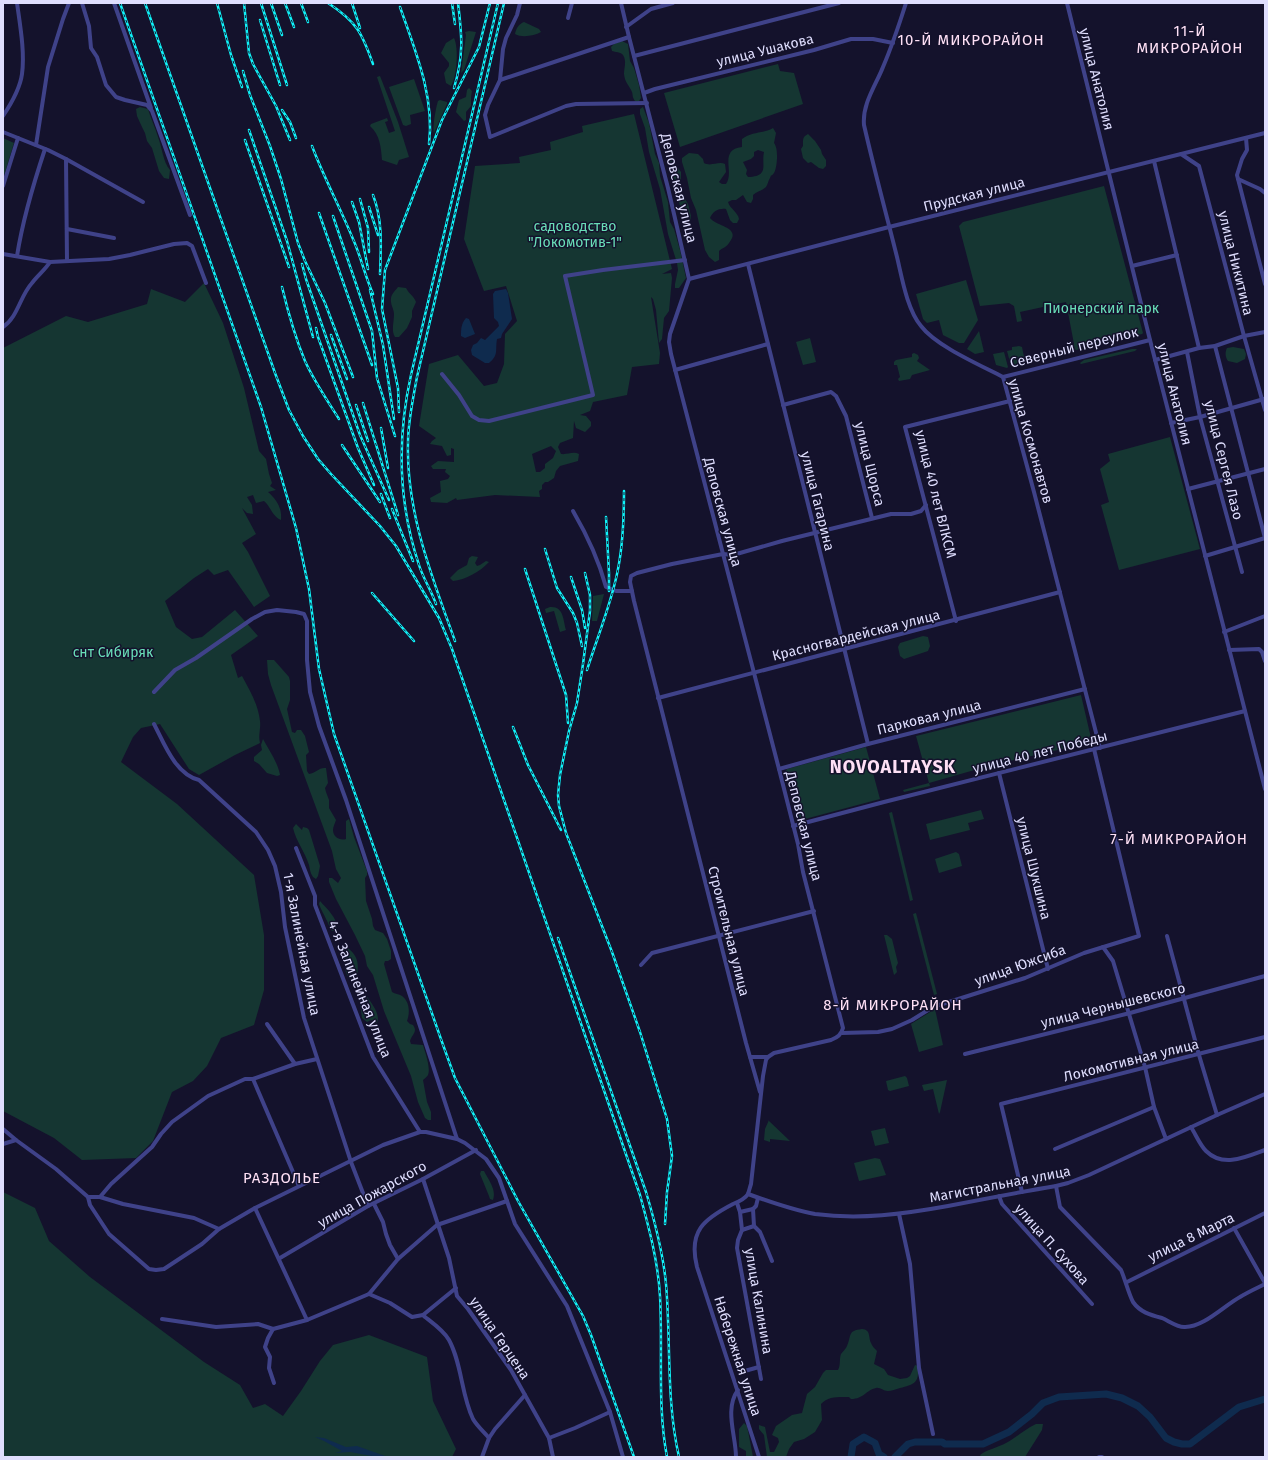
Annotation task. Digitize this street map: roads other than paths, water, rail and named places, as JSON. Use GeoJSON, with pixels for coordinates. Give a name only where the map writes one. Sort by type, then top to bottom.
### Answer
{"type":"FeatureCollection","features":[{"type":"Feature","properties":{"kind":"street"},"geometry":{"type":"LineString","coordinates":[[3,116],[16,92],[22,75],[23,64],[17,3]]}},
{"type":"Feature","properties":{"kind":"street"},"geometry":{"type":"LineString","coordinates":[[36,145],[48,67],[63,19],[70,3]]}},
{"type":"Feature","properties":{"kind":"street"},"geometry":{"type":"LineString","coordinates":[[82,3],[89,26],[91,48],[98,57],[106,85],[116,97],[147,105],[152,111]]}},
{"type":"Feature","properties":{"kind":"street"},"geometry":{"type":"LineString","coordinates":[[114,3],[190,215]]}},
{"type":"Feature","properties":{"kind":"street"},"geometry":{"type":"LineString","coordinates":[[520,3],[517,15],[506,38],[503,49],[500,80],[485,115],[490,137],[566,106],[576,104],[647,104]]}},
{"type":"Feature","properties":{"kind":"street"},"geometry":{"type":"LineString","coordinates":[[568,18],[572,3]]}},
{"type":"Feature","properties":{"kind":"street","name":"Деповская улица"},"geometry":{"type":"LineString","coordinates":[[621,3],[675,217],[689,279],[669,338],[670,347],[722,554],[779,769],[843,1028],[842,1033]]}},
{"type":"Feature","properties":{"kind":"street"},"geometry":{"type":"LineString","coordinates":[[626,27],[651,9],[673,3]]}},
{"type":"Feature","properties":{"kind":"street"},"geometry":{"type":"LineString","coordinates":[[634,56],[839,3]]}},
{"type":"Feature","properties":{"kind":"street","name":"улица Космонавтов"},"geometry":{"type":"LineString","coordinates":[[906,3],[893,43],[868,101],[863,117],[889,227],[911,309],[920,325],[932,336],[960,355],[1003,377],[1100,748]]}},
{"type":"Feature","properties":{"kind":"street","name":"улица Анатолия"},"geometry":{"type":"LineString","coordinates":[[1067,3],[1155,360],[1265,789]]}},
{"type":"Feature","properties":{"kind":"street"},"geometry":{"type":"LineString","coordinates":[[500,80],[629,37]]}},
{"type":"Feature","properties":{"kind":"street","name":"улица Ушакова"},"geometry":{"type":"LineString","coordinates":[[644,93],[814,50],[851,38],[873,39],[893,43]]}},
{"type":"Feature","properties":{"kind":"street"},"geometry":{"type":"LineString","coordinates":[[3,132],[66,159],[143,202]]}},
{"type":"Feature","properties":{"kind":"street","name":"Прудская улица"},"geometry":{"type":"LineString","coordinates":[[689,279],[889,227],[1265,133]]}},
{"type":"Feature","properties":{"kind":"street"},"geometry":{"type":"LineString","coordinates":[[3,186],[18,138]]}},
{"type":"Feature","properties":{"kind":"street"},"geometry":{"type":"LineString","coordinates":[[1246,138],[1247,150],[1237,173],[1265,284]]}},
{"type":"Feature","properties":{"kind":"street"},"geometry":{"type":"LineString","coordinates":[[17,256],[22,225],[45,149]]}},
{"type":"Feature","properties":{"kind":"street","name":"улица Никитина"},"geometry":{"type":"LineString","coordinates":[[1181,154],[1199,166],[1244,336],[1264,399],[1265,410]]}},
{"type":"Feature","properties":{"kind":"street"},"geometry":{"type":"LineString","coordinates":[[66,159],[67,261]]}},
{"type":"Feature","properties":{"kind":"street"},"geometry":{"type":"LineString","coordinates":[[1154,161],[1199,348]]}},
{"type":"Feature","properties":{"kind":"street"},"geometry":{"type":"LineString","coordinates":[[1238,179],[1260,189],[1265,193]]}},
{"type":"Feature","properties":{"kind":"street"},"geometry":{"type":"LineString","coordinates":[[67,229],[114,238]]}},
{"type":"Feature","properties":{"kind":"street"},"geometry":{"type":"LineString","coordinates":[[3,254],[50,262],[109,259],[174,244],[187,243],[192,246],[206,283]]}},
{"type":"Feature","properties":{"kind":"street"},"geometry":{"type":"LineString","coordinates":[[1132,266],[1177,255]]}},
{"type":"Feature","properties":{"kind":"street"},"geometry":{"type":"LineString","coordinates":[[442,374],[459,395],[472,416],[479,420],[489,421],[593,395],[565,276],[684,260]]}},
{"type":"Feature","properties":{"kind":"street"},"geometry":{"type":"LineString","coordinates":[[3,327],[10,321],[31,283],[50,262]]}},
{"type":"Feature","properties":{"kind":"street","name":"улица Гагарина"},"geometry":{"type":"LineString","coordinates":[[748,264],[868,744]]}},
{"type":"Feature","properties":{"kind":"street"},"geometry":{"type":"LineString","coordinates":[[1155,360],[1199,348],[1215,346],[1244,336],[1265,332]]}},
{"type":"Feature","properties":{"kind":"street","name":"Северный переулок"},"geometry":{"type":"LineString","coordinates":[[1003,377],[1150,340]]}},
{"type":"Feature","properties":{"kind":"street"},"geometry":{"type":"LineString","coordinates":[[675,370],[768,344]]}},
{"type":"Feature","properties":{"kind":"street"},"geometry":{"type":"LineString","coordinates":[[1205,556],[1265,538],[1215,346]]}},
{"type":"Feature","properties":{"kind":"street","name":"улица Сергея Лазо"},"geometry":{"type":"LineString","coordinates":[[1187,352],[1200,417],[1242,572]]}},
{"type":"Feature","properties":{"kind":"street","name":"улица Щорса"},"geometry":{"type":"LineString","coordinates":[[783,405],[831,392],[836,396],[846,416],[872,518]]}},
{"type":"Feature","properties":{"kind":"street"},"geometry":{"type":"LineString","coordinates":[[1171,423],[1231,409],[1264,399]]}},
{"type":"Feature","properties":{"kind":"street","name":"улица 40 лет ВЛКСМ"},"geometry":{"type":"LineString","coordinates":[[956,621],[905,428],[1010,401]]}},
{"type":"Feature","properties":{"kind":"street"},"geometry":{"type":"LineString","coordinates":[[1188,489],[1265,469]]}},
{"type":"Feature","properties":{"kind":"street"},"geometry":{"type":"LineString","coordinates":[[722,554],[733,555],[872,518],[891,514],[911,514],[921,512],[926,505]]}},
{"type":"Feature","properties":{"kind":"street"},"geometry":{"type":"LineString","coordinates":[[573,511],[602,570],[606,588],[616,591],[632,591]]}},
{"type":"Feature","properties":{"kind":"street","name":"Строительная улица"},"geometry":{"type":"LineString","coordinates":[[722,554],[637,573],[631,576],[630,582],[718,935],[760,1092],[751,1184],[748,1194]]}},
{"type":"Feature","properties":{"kind":"street","name":"Красногвардейская улица"},"geometry":{"type":"LineString","coordinates":[[658,698],[956,621],[1060,592]]}},
{"type":"Feature","properties":{"kind":"street"},"geometry":{"type":"LineString","coordinates":[[154,692],[175,670],[196,658],[246,623],[265,612],[277,610],[304,614],[307,621],[307,660],[310,692],[319,726],[346,800],[457,1139]]}},
{"type":"Feature","properties":{"kind":"street"},"geometry":{"type":"LineString","coordinates":[[1224,632],[1265,616]]}},
{"type":"Feature","properties":{"kind":"street"},"geometry":{"type":"LineString","coordinates":[[1229,650],[1258,650],[1262,652],[1265,661]]}},
{"type":"Feature","properties":{"kind":"street","name":"Парковая улица"},"geometry":{"type":"LineString","coordinates":[[779,769],[868,744],[1085,689]]}},
{"type":"Feature","properties":{"kind":"street","name":"улица 40 лет Победы"},"geometry":{"type":"LineString","coordinates":[[793,826],[1245,711]]}},
{"type":"Feature","properties":{"kind":"street","name":"1-я Залинейная улица"},"geometry":{"type":"LineString","coordinates":[[154,724],[169,752],[184,773],[193,779],[198,780],[256,832],[268,850],[276,866],[285,927],[304,1018],[351,1162],[368,1206]]}},
{"type":"Feature","properties":{"kind":"street","name":"улица Южсиба"},"geometry":{"type":"LineString","coordinates":[[750,1057],[768,1057],[774,1053],[831,1040],[838,1037],[842,1033],[867,1033],[892,1029],[912,1020],[932,1007],[1025,978],[1103,946],[1139,936],[1094,749]]}},
{"type":"Feature","properties":{"kind":"street","name":"улица Шукшина"},"geometry":{"type":"LineString","coordinates":[[1000,773],[1048,969]]}},
{"type":"Feature","properties":{"kind":"street","name":"4-я Залинейная улица"},"geometry":{"type":"LineString","coordinates":[[296,848],[315,896],[315,905],[373,1057],[420,1132]]}},
{"type":"Feature","properties":{"kind":"street"},"geometry":{"type":"LineString","coordinates":[[641,965],[652,953],[718,935],[814,912]]}},
{"type":"Feature","properties":{"kind":"street"},"geometry":{"type":"LineString","coordinates":[[1167,936],[1217,1115]]}},
{"type":"Feature","properties":{"kind":"street"},"geometry":{"type":"LineString","coordinates":[[1103,946],[1113,961],[1130,1013],[1154,1107],[1166,1139]]}},
{"type":"Feature","properties":{"kind":"street","name":"улица Чернышевского"},"geometry":{"type":"LineString","coordinates":[[965,1054],[1130,1013],[1265,976]]}},
{"type":"Feature","properties":{"kind":"street"},"geometry":{"type":"LineString","coordinates":[[267,1024],[295,1064]]}},
{"type":"Feature","properties":{"kind":"street","name":"Локомотивная улица"},"geometry":{"type":"LineString","coordinates":[[1022,1192],[1001,1104],[1265,1037]]}},
{"type":"Feature","properties":{"kind":"street"},"geometry":{"type":"LineString","coordinates":[[760,1092],[764,1066],[768,1057]]}},
{"type":"Feature","properties":{"kind":"street"},"geometry":{"type":"LineString","coordinates":[[100,1197],[111,1184],[152,1148],[161,1134],[172,1122],[208,1096],[245,1079],[253,1079],[317,1058]]}},
{"type":"Feature","properties":{"kind":"street"},"geometry":{"type":"LineString","coordinates":[[253,1079],[299,1186]]}},
{"type":"Feature","properties":{"kind":"street","name":"Магистральная улица"},"geometry":{"type":"LineString","coordinates":[[748,1194],[787,1208],[816,1214],[836,1216],[899,1214],[1056,1186],[1089,1175],[1265,1094]]}},
{"type":"Feature","properties":{"kind":"street"},"geometry":{"type":"LineString","coordinates":[[1055,1149],[1154,1107]]}},
{"type":"Feature","properties":{"kind":"street"},"geometry":{"type":"LineString","coordinates":[[1191,1127],[1207,1152],[1220,1160],[1237,1160],[1265,1150]]}},
{"type":"Feature","properties":{"kind":"street"},"geometry":{"type":"LineString","coordinates":[[3,1128],[16,1140],[56,1169],[88,1197],[90,1205],[109,1234],[149,1269],[156,1270],[164,1269],[182,1258],[219,1229],[255,1208],[383,1145],[420,1132],[457,1139],[476,1150],[486,1159],[499,1178],[515,1224],[567,1306],[610,1412],[623,1457]]}},
{"type":"Feature","properties":{"kind":"street"},"geometry":{"type":"LineString","coordinates":[[3,1144],[16,1140]]}},
{"type":"Feature","properties":{"kind":"street","name":"улица Пожарского"},"geometry":{"type":"LineString","coordinates":[[280,1258],[368,1206],[423,1179],[476,1150]]}},
{"type":"Feature","properties":{"kind":"street","name":"улица Герцена"},"geometry":{"type":"LineString","coordinates":[[423,1179],[449,1258],[457,1296],[468,1309],[511,1370],[549,1438],[553,1457]]}},
{"type":"Feature","properties":{"kind":"street"},"geometry":{"type":"LineString","coordinates":[[1056,1186],[1060,1207],[1122,1270],[1132,1300],[1139,1309],[1184,1327],[1192,1327],[1210,1318],[1239,1297],[1265,1284],[1234,1228]]}},
{"type":"Feature","properties":{"kind":"street"},"geometry":{"type":"LineString","coordinates":[[742,1230],[740,1212],[737,1203],[748,1194]]}},
{"type":"Feature","properties":{"kind":"street","name":"улица П. Сухова"},"geometry":{"type":"LineString","coordinates":[[999,1196],[1002,1204],[1092,1304]]}},
{"type":"Feature","properties":{"kind":"street"},"geometry":{"type":"LineString","coordinates":[[88,1197],[100,1197],[123,1204],[194,1218],[219,1229]]}},
{"type":"Feature","properties":{"kind":"street","name":"улица Калинина"},"geometry":{"type":"LineString","coordinates":[[758,1198],[756,1206],[753,1209],[754,1226],[760,1232],[772,1260]]}},
{"type":"Feature","properties":{"kind":"street"},"geometry":{"type":"LineString","coordinates":[[162,1319],[216,1326],[258,1324],[274,1329],[307,1320],[369,1294],[398,1259],[437,1225],[508,1201]]}},
{"type":"Feature","properties":{"kind":"street","name":"Набережная улица"},"geometry":{"type":"LineString","coordinates":[[737,1203],[710,1217],[701,1226],[694,1245],[696,1262],[759,1457]]}},
{"type":"Feature","properties":{"kind":"street"},"geometry":{"type":"LineString","coordinates":[[374,1204],[384,1222],[390,1245],[398,1259]]}},
{"type":"Feature","properties":{"kind":"street"},"geometry":{"type":"LineString","coordinates":[[255,1208],[273,1248],[280,1258],[307,1320]]}},
{"type":"Feature","properties":{"kind":"street"},"geometry":{"type":"LineString","coordinates":[[740,1212],[753,1209]]}},
{"type":"Feature","properties":{"kind":"street","name":"улица 8 Марта"},"geometry":{"type":"LineString","coordinates":[[1127,1282],[1265,1213]]}},
{"type":"Feature","properties":{"kind":"street"},"geometry":{"type":"LineString","coordinates":[[899,1214],[910,1264],[919,1368],[933,1434]]}},
{"type":"Feature","properties":{"kind":"street","name":"улица Калинина"},"geometry":{"type":"LineString","coordinates":[[754,1226],[742,1230],[737,1248],[762,1379]]}},
{"type":"Feature","properties":{"kind":"street"},"geometry":{"type":"LineString","coordinates":[[369,1294],[390,1303],[412,1317],[423,1315],[456,1288]]}},
{"type":"Feature","properties":{"kind":"street"},"geometry":{"type":"LineString","coordinates":[[423,1315],[441,1330],[454,1350],[463,1391],[474,1420],[489,1438]]}},
{"type":"Feature","properties":{"kind":"street"},"geometry":{"type":"LineString","coordinates":[[274,1329],[268,1338],[266,1347],[270,1357],[269,1368],[274,1383]]}},
{"type":"Feature","properties":{"kind":"street","name":"улица Калинина"},"geometry":{"type":"LineString","coordinates":[[741,1372],[759,1367]]}},
{"type":"Feature","properties":{"kind":"street"},"geometry":{"type":"LineString","coordinates":[[736,1457],[731,1409],[738,1390]]}},
{"type":"Feature","properties":{"kind":"street"},"geometry":{"type":"LineString","coordinates":[[482,1457],[489,1438],[495,1428],[525,1396]]}},
{"type":"Feature","properties":{"kind":"street"},"geometry":{"type":"LineString","coordinates":[[549,1438],[610,1412]]}},
{"type":"Feature","properties":{"kind":"water"},"geometry":{"type":"Polygon","coordinates":[[[506,289],[512,319],[501,338],[497,339],[494,358],[489,363],[485,363],[472,355],[471,350],[473,345],[481,338],[485,340],[499,326],[498,322],[494,318],[493,294],[495,291],[506,289]]]}},
{"type":"Feature","properties":{"kind":"water"},"geometry":{"type":"Polygon","coordinates":[[[466,318],[469,319],[475,334],[465,338],[461,336],[461,331],[462,324],[466,318]]]}},
{"type":"Feature","properties":{"kind":"water"},"geometry":{"type":"Polygon","coordinates":[[[315,1437],[324,1438],[346,1447],[357,1446],[388,1457],[377,1457],[350,1452],[335,1453],[342,1451],[315,1437]]]}},
{"type":"Feature","properties":{"kind":"waterway"},"geometry":{"type":"LineString","coordinates":[[895,1457],[908,1444],[915,1442],[983,1444],[1009,1432],[1032,1414],[1043,1403],[1059,1397],[1106,1394],[1122,1398],[1138,1406],[1150,1417],[1166,1438],[1182,1444],[1190,1444],[1239,1407],[1265,1399]]}},
{"type":"Feature","properties":{"kind":"waterway"},"geometry":{"type":"LineString","coordinates":[[851,1457],[853,1444],[864,1437],[875,1443],[879,1454],[884,1457]]}},
{"type":"Feature","properties":{"kind":"railway"},"geometry":{"type":"LineString","coordinates":[[120,3],[261,407],[296,528],[309,589],[319,669],[334,734],[442,1042],[455,1078],[518,1201],[583,1316],[634,1457]]}},
{"type":"Feature","properties":{"kind":"railway"},"geometry":{"type":"LineString","coordinates":[[145,3],[289,410],[318,459],[380,526],[396,546],[439,618],[452,649],[640,1195],[653,1245],[659,1283],[661,1316],[661,1397],[667,1457]]}},
{"type":"Feature","properties":{"kind":"railway"},"geometry":{"type":"LineString","coordinates":[[217,3],[231,55],[242,87]]}},
{"type":"Feature","properties":{"kind":"railway"},"geometry":{"type":"LineString","coordinates":[[244,3],[249,53],[253,64],[276,106],[290,140]]}},
{"type":"Feature","properties":{"kind":"railway"},"geometry":{"type":"LineString","coordinates":[[261,3],[287,85]]}},
{"type":"Feature","properties":{"kind":"railway"},"geometry":{"type":"LineString","coordinates":[[271,3],[282,35]]}},
{"type":"Feature","properties":{"kind":"railway"},"geometry":{"type":"LineString","coordinates":[[285,3],[294,27]]}},
{"type":"Feature","properties":{"kind":"railway"},"geometry":{"type":"LineString","coordinates":[[301,3],[308,22]]}},
{"type":"Feature","properties":{"kind":"railway"},"geometry":{"type":"LineString","coordinates":[[328,3],[352,22],[362,36],[373,64]]}},
{"type":"Feature","properties":{"kind":"railway"},"geometry":{"type":"LineString","coordinates":[[352,3],[360,28]]}},
{"type":"Feature","properties":{"kind":"railway"},"geometry":{"type":"LineString","coordinates":[[452,3],[455,24]]}},
{"type":"Feature","properties":{"kind":"railway"},"geometry":{"type":"LineString","coordinates":[[454,88],[461,55],[458,3]]}},
{"type":"Feature","properties":{"kind":"railway"},"geometry":{"type":"LineString","coordinates":[[399,412],[398,388],[382,309],[385,270],[442,120],[479,47],[490,3]]}},
{"type":"Feature","properties":{"kind":"railway"},"geometry":{"type":"LineString","coordinates":[[436,604],[419,565],[407,518],[402,470],[403,422],[411,375],[498,3]]}},
{"type":"Feature","properties":{"kind":"railway"},"geometry":{"type":"LineString","coordinates":[[455,641],[429,568],[416,519],[411,494],[409,469],[409,426],[417,377],[504,3]]}},
{"type":"Feature","properties":{"kind":"railway"},"geometry":{"type":"LineString","coordinates":[[400,7],[417,57],[426,91],[430,126],[429,144]]}},
{"type":"Feature","properties":{"kind":"railway"},"geometry":{"type":"LineString","coordinates":[[260,20],[280,85]]}},
{"type":"Feature","properties":{"kind":"railway"},"geometry":{"type":"LineString","coordinates":[[243,71],[250,95],[281,179],[298,243],[325,303],[353,377]]}},
{"type":"Feature","properties":{"kind":"railway"},"geometry":{"type":"LineString","coordinates":[[282,110],[290,122],[296,138]]}},
{"type":"Feature","properties":{"kind":"railway"},"geometry":{"type":"LineString","coordinates":[[249,130],[287,241],[313,337]]}},
{"type":"Feature","properties":{"kind":"railway"},"geometry":{"type":"LineString","coordinates":[[245,140],[289,267]]}},
{"type":"Feature","properties":{"kind":"railway"},"geometry":{"type":"LineString","coordinates":[[312,146],[356,246],[373,294]]}},
{"type":"Feature","properties":{"kind":"railway"},"geometry":{"type":"LineString","coordinates":[[373,195],[380,224],[380,274]]}},
{"type":"Feature","properties":{"kind":"railway"},"geometry":{"type":"LineString","coordinates":[[360,199],[368,228],[369,252]]}},
{"type":"Feature","properties":{"kind":"railway"},"geometry":{"type":"LineString","coordinates":[[352,202],[359,222],[368,269]]}},
{"type":"Feature","properties":{"kind":"railway"},"geometry":{"type":"LineString","coordinates":[[369,207],[378,235]]}},
{"type":"Feature","properties":{"kind":"railway"},"geometry":{"type":"LineString","coordinates":[[319,213],[372,365]]}},
{"type":"Feature","properties":{"kind":"railway"},"geometry":{"type":"LineString","coordinates":[[333,216],[372,331],[377,378],[395,436]]}},
{"type":"Feature","properties":{"kind":"railway"},"geometry":{"type":"LineString","coordinates":[[302,264],[360,435],[389,500]]}},
{"type":"Feature","properties":{"kind":"railway"},"geometry":{"type":"LineString","coordinates":[[282,287],[292,324],[305,361],[339,419]]}},
{"type":"Feature","properties":{"kind":"railway"},"geometry":{"type":"LineString","coordinates":[[370,290],[383,345],[394,419]]}},
{"type":"Feature","properties":{"kind":"railway"},"geometry":{"type":"LineString","coordinates":[[316,328],[358,448],[374,485]]}},
{"type":"Feature","properties":{"kind":"railway"},"geometry":{"type":"LineString","coordinates":[[331,335],[347,379]]}},
{"type":"Feature","properties":{"kind":"railway"},"geometry":{"type":"LineString","coordinates":[[363,403],[398,515]]}},
{"type":"Feature","properties":{"kind":"railway"},"geometry":{"type":"LineString","coordinates":[[356,405],[368,441]]}},
{"type":"Feature","properties":{"kind":"railway"},"geometry":{"type":"LineString","coordinates":[[381,428],[388,468]]}},
{"type":"Feature","properties":{"kind":"railway"},"geometry":{"type":"LineString","coordinates":[[342,445],[380,502]]}},
{"type":"Feature","properties":{"kind":"railway"},"geometry":{"type":"LineString","coordinates":[[587,670],[617,574],[623,533],[624,491]]}},
{"type":"Feature","properties":{"kind":"railway"},"geometry":{"type":"LineString","coordinates":[[381,494],[390,518]]}},
{"type":"Feature","properties":{"kind":"railway"},"geometry":{"type":"LineString","coordinates":[[392,509],[413,561]]}},
{"type":"Feature","properties":{"kind":"railway"},"geometry":{"type":"LineString","coordinates":[[606,517],[609,591]]}},
{"type":"Feature","properties":{"kind":"railway"},"geometry":{"type":"LineString","coordinates":[[545,549],[557,588],[573,613],[577,623],[582,646]]}},
{"type":"Feature","properties":{"kind":"railway"},"geometry":{"type":"LineString","coordinates":[[525,569],[566,695],[568,723]]}},
{"type":"Feature","properties":{"kind":"railway"},"geometry":{"type":"LineString","coordinates":[[585,573],[590,595],[590,611],[577,703],[569,731],[560,775],[558,795],[559,806],[566,833],[612,952],[640,1032],[667,1119],[672,1156],[667,1192],[665,1224]]}},
{"type":"Feature","properties":{"kind":"railway"},"geometry":{"type":"LineString","coordinates":[[571,577],[582,610],[585,628]]}},
{"type":"Feature","properties":{"kind":"railway"},"geometry":{"type":"LineString","coordinates":[[372,593],[414,641]]}},
{"type":"Feature","properties":{"kind":"railway"},"geometry":{"type":"LineString","coordinates":[[513,727],[528,765],[561,830]]}},
{"type":"Feature","properties":{"kind":"railway"},"geometry":{"type":"LineString","coordinates":[[558,938],[646,1192],[658,1237],[666,1284],[670,1393],[679,1457]]}},
{"type":"Feature","properties":{"kind":"district","name":"10-Й МИКРОРАЙОН"},"geometry":{"type":"Point","coordinates":[971,40]}},
{"type":"Feature","properties":{"kind":"district","name":"11-Й МИКРОРАЙОН"},"geometry":{"type":"Point","coordinates":[1190,40]}},
{"type":"Feature","properties":{"kind":"district","name":"NOVOALTAYSK"},"geometry":{"type":"Point","coordinates":[893,767]}},
{"type":"Feature","properties":{"kind":"district","name":"7-Й МИКРОРАЙОН"},"geometry":{"type":"Point","coordinates":[1179,839]}},
{"type":"Feature","properties":{"kind":"district","name":"8-Й МИКРОРАЙОН"},"geometry":{"type":"Point","coordinates":[893,1005]}},
{"type":"Feature","properties":{"kind":"district","name":"РАЗДОЛЬЕ"},"geometry":{"type":"Point","coordinates":[282,1178]}},
{"type":"Feature","properties":{"kind":"park label","name":"садоводство \"Локомотив-1\""},"geometry":{"type":"Point","coordinates":[575,234]}},
{"type":"Feature","properties":{"kind":"park label","name":"Пионерский парк"},"geometry":{"type":"Point","coordinates":[1101,308]}},
{"type":"Feature","properties":{"kind":"park label","name":"снт Сибиряк"},"geometry":{"type":"Point","coordinates":[113,652]}}]}
